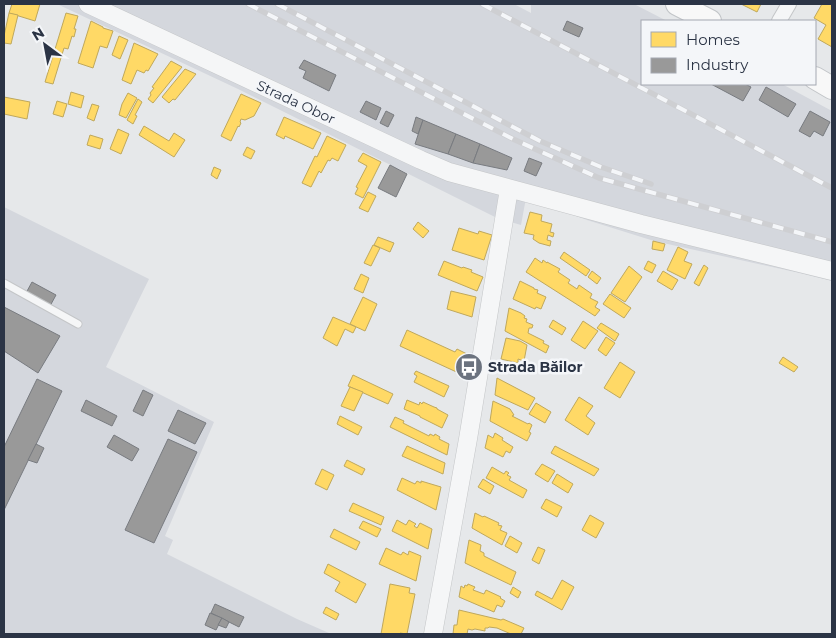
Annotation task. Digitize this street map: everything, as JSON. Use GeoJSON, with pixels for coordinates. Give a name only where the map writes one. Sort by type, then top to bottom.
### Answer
{"type":"FeatureCollection","features":[{"type":"Feature","properties":{"kind":"main road"},"geometry":{"type":"LineString","coordinates":[[677,4],[708,20]]}},
{"type":"Feature","properties":{"kind":"main road"},"geometry":{"type":"LineString","coordinates":[[816,79],[832,88]]}},
{"type":"Feature","properties":{"kind":"street","name":"Strada Obor"},"geometry":{"type":"LineString","coordinates":[[88,4],[449,172],[650,227],[832,271]]}},
{"type":"Feature","properties":{"kind":"street"},"geometry":{"type":"LineString","coordinates":[[780,20],[789,4]]}},
{"type":"Feature","properties":{"kind":"street"},"geometry":{"type":"LineString","coordinates":[[433,634],[468,439],[509,189]]}},
{"type":"Feature","properties":{"kind":"lane"},"geometry":{"type":"LineString","coordinates":[[4,284],[78,324]]}},
{"type":"Feature","properties":{"kind":"shaded area"},"geometry":{"type":"Polygon","coordinates":[[[57,4],[514,4],[531,13],[531,4],[634,4],[665,20],[641,20],[641,85],[784,85],[832,111],[832,281],[654,241],[526,198],[521,225],[497,218],[238,89],[57,4]]]}},
{"type":"Feature","properties":{"kind":"shaded area"},"geometry":{"type":"Polygon","coordinates":[[[4,207],[149,279],[106,367],[214,422],[165,536],[173,540],[167,554],[328,634],[4,634],[4,207]]]}},
{"type":"Feature","properties":{"kind":"building: Homes"},"geometry":{"type":"Polygon","coordinates":[[[12,4],[40,4],[35,21],[9,13],[12,4]]]}},
{"type":"Feature","properties":{"kind":"building: Homes"},"geometry":{"type":"Polygon","coordinates":[[[741,4],[761,4],[757,12],[741,4]]]}},
{"type":"Feature","properties":{"kind":"building: Homes"},"geometry":{"type":"Polygon","coordinates":[[[822,4],[832,4],[832,47],[818,39],[826,25],[814,18],[822,4]]]}},
{"type":"Feature","properties":{"kind":"building: Homes"},"geometry":{"type":"Polygon","coordinates":[[[9,13],[18,15],[11,44],[4,43],[9,13]]]}},
{"type":"Feature","properties":{"kind":"building: Homes"},"geometry":{"type":"Polygon","coordinates":[[[66,13],[78,16],[74,29],[76,29],[68,49],[64,48],[53,84],[45,82],[66,13]]]}},
{"type":"Feature","properties":{"kind":"building: Homes"},"geometry":{"type":"Polygon","coordinates":[[[91,21],[113,31],[107,48],[100,46],[93,68],[78,63],[91,21]]]}},
{"type":"Feature","properties":{"kind":"building: Homes"},"geometry":{"type":"Polygon","coordinates":[[[119,36],[128,40],[120,59],[112,55],[119,36]]]}},
{"type":"Feature","properties":{"kind":"building: Homes"},"geometry":{"type":"Polygon","coordinates":[[[134,43],[158,54],[148,71],[146,70],[144,73],[137,70],[131,84],[122,80],[134,43]]]}},
{"type":"Feature","properties":{"kind":"building: Homes"},"geometry":{"type":"Polygon","coordinates":[[[171,61],[182,67],[153,103],[148,99],[154,88],[152,87],[171,61]]]}},
{"type":"Feature","properties":{"kind":"building: Homes"},"geometry":{"type":"Polygon","coordinates":[[[185,69],[196,74],[175,100],[173,99],[169,103],[162,97],[185,69]]]}},
{"type":"Feature","properties":{"kind":"building: Homes"},"geometry":{"type":"Polygon","coordinates":[[[71,92],[84,96],[81,108],[68,104],[71,92]]]}},
{"type":"Feature","properties":{"kind":"building: Homes"},"geometry":{"type":"Polygon","coordinates":[[[128,93],[137,98],[126,118],[119,115],[128,93]]]}},
{"type":"Feature","properties":{"kind":"building: Homes"},"geometry":{"type":"Polygon","coordinates":[[[241,94],[261,103],[254,116],[245,120],[241,119],[241,123],[231,141],[221,136],[241,94]]]}},
{"type":"Feature","properties":{"kind":"building: Homes"},"geometry":{"type":"Polygon","coordinates":[[[4,97],[30,102],[27,119],[4,114],[4,97]]]}},
{"type":"Feature","properties":{"kind":"building: Homes"},"geometry":{"type":"Polygon","coordinates":[[[138,99],[142,102],[135,115],[137,116],[133,124],[127,120],[138,99]]]}},
{"type":"Feature","properties":{"kind":"building: Homes"},"geometry":{"type":"Polygon","coordinates":[[[57,101],[67,104],[63,117],[53,114],[57,101]]]}},
{"type":"Feature","properties":{"kind":"building: Homes"},"geometry":{"type":"Polygon","coordinates":[[[92,104],[99,106],[94,121],[87,118],[92,104]]]}},
{"type":"Feature","properties":{"kind":"building: Homes"},"geometry":{"type":"Polygon","coordinates":[[[284,117],[321,133],[313,149],[285,136],[284,139],[276,135],[284,117]]]}},
{"type":"Feature","properties":{"kind":"building: Homes"},"geometry":{"type":"Polygon","coordinates":[[[144,126],[169,141],[174,133],[185,140],[174,157],[139,135],[144,126]]]}},
{"type":"Feature","properties":{"kind":"building: Homes"},"geometry":{"type":"Polygon","coordinates":[[[118,129],[129,134],[121,154],[110,149],[118,129]]]}},
{"type":"Feature","properties":{"kind":"building: Homes"},"geometry":{"type":"Polygon","coordinates":[[[90,135],[103,139],[100,149],[87,145],[90,135]]]}},
{"type":"Feature","properties":{"kind":"building: Homes"},"geometry":{"type":"Polygon","coordinates":[[[327,136],[346,145],[338,161],[332,158],[330,161],[328,160],[321,173],[319,171],[311,187],[302,183],[327,136]]]}},
{"type":"Feature","properties":{"kind":"building: Homes"},"geometry":{"type":"Polygon","coordinates":[[[247,147],[255,151],[251,159],[243,155],[247,147]]]}},
{"type":"Feature","properties":{"kind":"building: Homes"},"geometry":{"type":"Polygon","coordinates":[[[363,153],[381,162],[363,198],[355,194],[358,188],[356,187],[367,166],[358,161],[363,153]]]}},
{"type":"Feature","properties":{"kind":"building: Homes"},"geometry":{"type":"Polygon","coordinates":[[[214,167],[221,170],[217,179],[211,175],[214,167]]]}},
{"type":"Feature","properties":{"kind":"building: Homes"},"geometry":{"type":"Polygon","coordinates":[[[368,192],[376,196],[368,212],[359,208],[368,192]]]}},
{"type":"Feature","properties":{"kind":"building: Homes"},"geometry":{"type":"Polygon","coordinates":[[[530,212],[542,215],[541,221],[552,224],[550,232],[554,233],[553,237],[548,235],[547,240],[551,241],[550,246],[533,239],[534,235],[524,233],[530,212]]]}},
{"type":"Feature","properties":{"kind":"building: Homes"},"geometry":{"type":"Polygon","coordinates":[[[418,222],[429,231],[423,238],[413,229],[418,222]]]}},
{"type":"Feature","properties":{"kind":"building: Homes"},"geometry":{"type":"Polygon","coordinates":[[[459,228],[478,234],[479,231],[492,235],[484,260],[452,250],[459,228]]]}},
{"type":"Feature","properties":{"kind":"building: Homes"},"geometry":{"type":"Polygon","coordinates":[[[378,237],[394,243],[390,252],[374,245],[378,237]]]}},
{"type":"Feature","properties":{"kind":"building: Homes"},"geometry":{"type":"Polygon","coordinates":[[[653,241],[665,244],[663,251],[652,249],[653,241]]]}},
{"type":"Feature","properties":{"kind":"building: Homes"},"geometry":{"type":"Polygon","coordinates":[[[373,245],[380,248],[371,266],[364,263],[373,245]]]}},
{"type":"Feature","properties":{"kind":"building: Homes"},"geometry":{"type":"Polygon","coordinates":[[[678,247],[688,252],[684,261],[692,264],[685,279],[667,270],[678,247]]]}},
{"type":"Feature","properties":{"kind":"building: Homes"},"geometry":{"type":"Polygon","coordinates":[[[564,252],[590,270],[586,276],[560,258],[564,252]]]}},
{"type":"Feature","properties":{"kind":"building: Homes"},"geometry":{"type":"Polygon","coordinates":[[[535,258],[542,263],[543,260],[560,269],[558,272],[570,280],[568,283],[577,289],[579,285],[592,294],[590,298],[598,302],[595,307],[600,310],[595,316],[526,272],[535,258]]]}},
{"type":"Feature","properties":{"kind":"building: Homes"},"geometry":{"type":"Polygon","coordinates":[[[444,261],[472,270],[471,272],[483,277],[477,291],[438,275],[444,261]]]}},
{"type":"Feature","properties":{"kind":"building: Homes"},"geometry":{"type":"Polygon","coordinates":[[[648,261],[656,265],[652,273],[644,269],[648,261]]]}},
{"type":"Feature","properties":{"kind":"building: Homes"},"geometry":{"type":"Polygon","coordinates":[[[704,265],[708,268],[699,286],[694,283],[704,265]]]}},
{"type":"Feature","properties":{"kind":"building: Homes"},"geometry":{"type":"Polygon","coordinates":[[[629,266],[642,277],[625,302],[611,293],[629,266]]]}},
{"type":"Feature","properties":{"kind":"building: Homes"},"geometry":{"type":"Polygon","coordinates":[[[592,271],[601,278],[597,284],[588,277],[592,271]]]}},
{"type":"Feature","properties":{"kind":"building: Homes"},"geometry":{"type":"Polygon","coordinates":[[[663,271],[678,280],[672,290],[657,281],[663,271]]]}},
{"type":"Feature","properties":{"kind":"building: Homes"},"geometry":{"type":"Polygon","coordinates":[[[361,274],[369,278],[363,293],[354,289],[361,274]]]}},
{"type":"Feature","properties":{"kind":"building: Homes"},"geometry":{"type":"Polygon","coordinates":[[[520,281],[538,290],[537,293],[546,297],[541,309],[536,307],[535,309],[513,299],[520,281]]]}},
{"type":"Feature","properties":{"kind":"building: Homes"},"geometry":{"type":"Polygon","coordinates":[[[451,291],[476,297],[472,317],[447,309],[451,291]]]}},
{"type":"Feature","properties":{"kind":"building: Homes"},"geometry":{"type":"Polygon","coordinates":[[[610,294],[631,308],[624,318],[603,304],[610,294]]]}},
{"type":"Feature","properties":{"kind":"building: Homes"},"geometry":{"type":"Polygon","coordinates":[[[363,297],[377,304],[365,331],[350,324],[363,297]]]}},
{"type":"Feature","properties":{"kind":"building: Homes"},"geometry":{"type":"Polygon","coordinates":[[[509,308],[521,313],[527,319],[526,322],[533,325],[532,328],[529,328],[528,333],[544,341],[543,343],[549,346],[546,353],[505,331],[509,308]]]}},
{"type":"Feature","properties":{"kind":"building: Homes"},"geometry":{"type":"Polygon","coordinates":[[[333,317],[356,327],[353,333],[345,329],[337,346],[323,338],[333,317]]]}},
{"type":"Feature","properties":{"kind":"building: Homes"},"geometry":{"type":"Polygon","coordinates":[[[553,320],[566,328],[562,335],[549,327],[553,320]]]}},
{"type":"Feature","properties":{"kind":"building: Homes"},"geometry":{"type":"Polygon","coordinates":[[[583,321],[598,331],[585,349],[571,340],[583,321]]]}},
{"type":"Feature","properties":{"kind":"building: Homes"},"geometry":{"type":"Polygon","coordinates":[[[601,323],[619,334],[615,341],[597,328],[601,323]]]}},
{"type":"Feature","properties":{"kind":"building: Homes"},"geometry":{"type":"Polygon","coordinates":[[[407,330],[455,352],[457,349],[469,355],[468,362],[465,361],[463,375],[400,346],[407,330]]]}},
{"type":"Feature","properties":{"kind":"building: Homes"},"geometry":{"type":"Polygon","coordinates":[[[606,337],[615,343],[606,356],[598,350],[606,337]]]}},
{"type":"Feature","properties":{"kind":"building: Homes"},"geometry":{"type":"Polygon","coordinates":[[[506,338],[520,341],[527,345],[524,361],[518,359],[518,363],[501,359],[506,338]]]}},
{"type":"Feature","properties":{"kind":"building: Homes"},"geometry":{"type":"Polygon","coordinates":[[[783,357],[798,367],[794,372],[779,363],[783,357]]]}},
{"type":"Feature","properties":{"kind":"building: Homes"},"geometry":{"type":"Polygon","coordinates":[[[620,362],[635,372],[620,398],[604,388],[620,362]]]}},
{"type":"Feature","properties":{"kind":"building: Homes"},"geometry":{"type":"Polygon","coordinates":[[[416,371],[449,386],[444,397],[414,382],[417,376],[414,374],[416,371]]]}},
{"type":"Feature","properties":{"kind":"building: Homes"},"geometry":{"type":"Polygon","coordinates":[[[353,375],[393,394],[388,404],[348,386],[353,375]]]}},
{"type":"Feature","properties":{"kind":"building: Homes"},"geometry":{"type":"Polygon","coordinates":[[[497,378],[535,398],[528,410],[495,395],[497,378]]]}},
{"type":"Feature","properties":{"kind":"building: Homes"},"geometry":{"type":"Polygon","coordinates":[[[350,387],[363,392],[354,411],[341,406],[350,387]]]}},
{"type":"Feature","properties":{"kind":"building: Homes"},"geometry":{"type":"Polygon","coordinates":[[[579,397],[593,406],[586,416],[595,423],[588,435],[565,420],[579,397]]]}},
{"type":"Feature","properties":{"kind":"building: Homes"},"geometry":{"type":"Polygon","coordinates":[[[407,400],[419,405],[420,402],[422,404],[423,402],[448,415],[442,428],[404,409],[407,400]]]}},
{"type":"Feature","properties":{"kind":"building: Homes"},"geometry":{"type":"Polygon","coordinates":[[[493,401],[510,409],[514,415],[512,416],[532,425],[527,441],[490,421],[493,401]]]}},
{"type":"Feature","properties":{"kind":"building: Homes"},"geometry":{"type":"Polygon","coordinates":[[[536,403],[551,412],[545,423],[529,414],[536,403]]]}},
{"type":"Feature","properties":{"kind":"building: Homes"},"geometry":{"type":"Polygon","coordinates":[[[340,416],[362,427],[358,435],[337,424],[340,416]]]}},
{"type":"Feature","properties":{"kind":"building: Homes"},"geometry":{"type":"Polygon","coordinates":[[[395,417],[429,436],[430,434],[434,436],[435,434],[440,437],[439,439],[449,444],[447,455],[390,427],[395,417]]]}},
{"type":"Feature","properties":{"kind":"building: Homes"},"geometry":{"type":"Polygon","coordinates":[[[495,433],[513,447],[510,453],[506,451],[503,457],[485,448],[488,435],[493,438],[495,433]]]}},
{"type":"Feature","properties":{"kind":"building: Homes"},"geometry":{"type":"Polygon","coordinates":[[[407,446],[445,463],[443,474],[402,456],[407,446]]]}},
{"type":"Feature","properties":{"kind":"building: Homes"},"geometry":{"type":"Polygon","coordinates":[[[555,446],[599,469],[594,476],[551,453],[555,446]]]}},
{"type":"Feature","properties":{"kind":"building: Homes"},"geometry":{"type":"Polygon","coordinates":[[[347,460],[365,469],[362,475],[344,466],[347,460]]]}},
{"type":"Feature","properties":{"kind":"building: Homes"},"geometry":{"type":"Polygon","coordinates":[[[542,464],[555,471],[548,482],[535,474],[542,464]]]}},
{"type":"Feature","properties":{"kind":"building: Homes"},"geometry":{"type":"Polygon","coordinates":[[[492,467],[504,474],[506,471],[509,473],[507,475],[511,477],[509,480],[527,490],[523,498],[486,478],[492,467]]]}},
{"type":"Feature","properties":{"kind":"building: Homes"},"geometry":{"type":"Polygon","coordinates":[[[322,469],[334,475],[327,490],[315,484],[322,469]]]}},
{"type":"Feature","properties":{"kind":"building: Homes"},"geometry":{"type":"Polygon","coordinates":[[[557,474],[573,484],[568,493],[552,483],[557,474]]]}},
{"type":"Feature","properties":{"kind":"building: Homes"},"geometry":{"type":"Polygon","coordinates":[[[402,478],[415,484],[417,481],[421,483],[421,481],[441,487],[436,510],[397,490],[402,478]]]}},
{"type":"Feature","properties":{"kind":"building: Homes"},"geometry":{"type":"Polygon","coordinates":[[[483,479],[494,486],[490,494],[478,487],[483,479]]]}},
{"type":"Feature","properties":{"kind":"building: Homes"},"geometry":{"type":"Polygon","coordinates":[[[546,499],[562,507],[557,517],[541,508],[546,499]]]}},
{"type":"Feature","properties":{"kind":"building: Homes"},"geometry":{"type":"Polygon","coordinates":[[[353,503],[384,517],[381,525],[349,511],[353,503]]]}},
{"type":"Feature","properties":{"kind":"building: Homes"},"geometry":{"type":"Polygon","coordinates":[[[475,513],[502,526],[500,530],[507,533],[502,545],[472,528],[475,513]]]}},
{"type":"Feature","properties":{"kind":"building: Homes"},"geometry":{"type":"Polygon","coordinates":[[[590,515],[604,523],[596,538],[582,530],[590,515]]]}},
{"type":"Feature","properties":{"kind":"building: Homes"},"geometry":{"type":"Polygon","coordinates":[[[397,520],[406,525],[409,520],[416,524],[414,526],[417,528],[420,523],[432,529],[428,549],[392,531],[397,520]]]}},
{"type":"Feature","properties":{"kind":"building: Homes"},"geometry":{"type":"Polygon","coordinates":[[[363,521],[381,529],[377,537],[359,528],[363,521]]]}},
{"type":"Feature","properties":{"kind":"building: Homes"},"geometry":{"type":"Polygon","coordinates":[[[334,529],[360,542],[356,550],[330,537],[334,529]]]}},
{"type":"Feature","properties":{"kind":"building: Homes"},"geometry":{"type":"Polygon","coordinates":[[[510,536],[522,543],[517,553],[505,546],[510,536]]]}},
{"type":"Feature","properties":{"kind":"building: Homes"},"geometry":{"type":"Polygon","coordinates":[[[469,540],[481,545],[480,551],[484,553],[484,556],[516,572],[511,585],[465,563],[469,540]]]}},
{"type":"Feature","properties":{"kind":"building: Homes"},"geometry":{"type":"Polygon","coordinates":[[[538,547],[545,550],[539,564],[532,560],[538,547]]]}},
{"type":"Feature","properties":{"kind":"building: Homes"},"geometry":{"type":"Polygon","coordinates":[[[386,548],[401,555],[403,552],[408,555],[409,551],[421,556],[416,581],[379,564],[386,548]]]}},
{"type":"Feature","properties":{"kind":"building: Homes"},"geometry":{"type":"Polygon","coordinates":[[[328,564],[366,584],[356,603],[335,591],[340,582],[324,573],[328,564]]]}},
{"type":"Feature","properties":{"kind":"building: Homes"},"geometry":{"type":"Polygon","coordinates":[[[562,580],[574,587],[562,610],[535,595],[537,591],[552,599],[562,580]]]}},
{"type":"Feature","properties":{"kind":"building: Homes"},"geometry":{"type":"Polygon","coordinates":[[[390,584],[410,588],[409,593],[415,594],[407,634],[381,634],[390,584]]]}},
{"type":"Feature","properties":{"kind":"building: Homes"},"geometry":{"type":"Polygon","coordinates":[[[468,584],[475,587],[473,590],[484,594],[486,590],[501,597],[505,601],[502,607],[497,605],[494,612],[459,597],[461,586],[464,588],[468,584]]]}},
{"type":"Feature","properties":{"kind":"building: Homes"},"geometry":{"type":"Polygon","coordinates":[[[513,587],[521,592],[518,598],[510,593],[513,587]]]}},
{"type":"Feature","properties":{"kind":"building: Homes"},"geometry":{"type":"Polygon","coordinates":[[[326,607],[339,614],[336,620],[323,613],[326,607]]]}},
{"type":"Feature","properties":{"kind":"building: Homes"},"geometry":{"type":"Polygon","coordinates":[[[459,610],[503,619],[524,628],[521,634],[511,634],[489,627],[485,628],[485,631],[468,629],[467,634],[453,634],[454,625],[457,625],[459,610]]]}},
{"type":"Feature","properties":{"kind":"building: Industry"},"geometry":{"type":"Polygon","coordinates":[[[567,21],[583,28],[579,37],[563,30],[567,21]]]}},
{"type":"Feature","properties":{"kind":"building: Industry"},"geometry":{"type":"Polygon","coordinates":[[[304,60],[336,75],[329,91],[303,78],[306,71],[299,68],[304,60]]]}},
{"type":"Feature","properties":{"kind":"building: Industry"},"geometry":{"type":"Polygon","coordinates":[[[713,85],[747,85],[751,87],[743,101],[713,85]]]}},
{"type":"Feature","properties":{"kind":"building: Industry"},"geometry":{"type":"Polygon","coordinates":[[[766,87],[796,104],[788,117],[759,100],[766,87]]]}},
{"type":"Feature","properties":{"kind":"building: Industry"},"geometry":{"type":"Polygon","coordinates":[[[366,101],[381,108],[376,120],[360,112],[366,101]]]}},
{"type":"Feature","properties":{"kind":"building: Industry"},"geometry":{"type":"Polygon","coordinates":[[[386,111],[394,115],[388,127],[380,123],[386,111]]]}},
{"type":"Feature","properties":{"kind":"building: Industry"},"geometry":{"type":"Polygon","coordinates":[[[810,111],[830,122],[823,136],[814,131],[810,137],[799,131],[810,111]]]}},
{"type":"Feature","properties":{"kind":"building: Industry"},"geometry":{"type":"Polygon","coordinates":[[[416,117],[423,120],[418,134],[412,131],[416,117]]]}},
{"type":"Feature","properties":{"kind":"building: Industry"},"geometry":{"type":"Polygon","coordinates":[[[423,120],[456,134],[448,154],[415,144],[423,120]]]}},
{"type":"Feature","properties":{"kind":"building: Industry"},"geometry":{"type":"Polygon","coordinates":[[[456,134],[480,144],[473,163],[448,154],[456,134]]]}},
{"type":"Feature","properties":{"kind":"building: Industry"},"geometry":{"type":"Polygon","coordinates":[[[480,144],[512,158],[507,170],[473,163],[480,144]]]}},
{"type":"Feature","properties":{"kind":"building: Industry"},"geometry":{"type":"Polygon","coordinates":[[[529,158],[542,163],[536,176],[524,171],[529,158]]]}},
{"type":"Feature","properties":{"kind":"building: Industry"},"geometry":{"type":"Polygon","coordinates":[[[390,165],[407,174],[396,197],[378,188],[390,165]]]}},
{"type":"Feature","properties":{"kind":"building: Industry"},"geometry":{"type":"Polygon","coordinates":[[[32,282],[56,295],[50,306],[26,293],[32,282]]]}},
{"type":"Feature","properties":{"kind":"building: Industry"},"geometry":{"type":"Polygon","coordinates":[[[4,307],[60,336],[38,373],[4,351],[4,307]]]}},
{"type":"Feature","properties":{"kind":"building: Industry"},"geometry":{"type":"Polygon","coordinates":[[[37,379],[62,391],[4,510],[4,447],[37,379]]]}},
{"type":"Feature","properties":{"kind":"building: Industry"},"geometry":{"type":"Polygon","coordinates":[[[143,390],[153,395],[143,416],[133,411],[143,390]]]}},
{"type":"Feature","properties":{"kind":"building: Industry"},"geometry":{"type":"Polygon","coordinates":[[[86,400],[117,416],[112,426],[81,411],[86,400]]]}},
{"type":"Feature","properties":{"kind":"building: Industry"},"geometry":{"type":"Polygon","coordinates":[[[178,410],[206,423],[195,444],[168,431],[178,410]]]}},
{"type":"Feature","properties":{"kind":"building: Industry"},"geometry":{"type":"Polygon","coordinates":[[[114,435],[139,449],[132,461],[107,447],[114,435]]]}},
{"type":"Feature","properties":{"kind":"building: Industry"},"geometry":{"type":"Polygon","coordinates":[[[168,439],[197,452],[154,543],[125,530],[168,439]]]}},
{"type":"Feature","properties":{"kind":"building: Industry"},"geometry":{"type":"Polygon","coordinates":[[[36,444],[44,448],[37,463],[28,460],[36,444]]]}},
{"type":"Feature","properties":{"kind":"building: Industry"},"geometry":{"type":"Polygon","coordinates":[[[215,604],[244,617],[239,627],[211,613],[215,604]]]}},
{"type":"Feature","properties":{"kind":"building: Industry"},"geometry":{"type":"Polygon","coordinates":[[[210,613],[222,618],[216,630],[205,625],[210,613]]]}},
{"type":"Feature","properties":{"kind":"building: Industry"},"geometry":{"type":"Polygon","coordinates":[[[222,618],[229,622],[226,628],[218,625],[222,618]]]}},
{"type":"Feature","properties":{"kind":"railway"},"geometry":{"type":"LineString","coordinates":[[248,4],[513,139],[599,178],[832,242]]}},
{"type":"Feature","properties":{"kind":"railway"},"geometry":{"type":"LineString","coordinates":[[277,4],[540,141],[601,167],[651,184]]}},
{"type":"Feature","properties":{"kind":"railway"},"geometry":{"type":"LineString","coordinates":[[482,4],[832,188]]}},
{"type":"Feature","properties":{"kind":"place","name":"Strada Băilor"},"geometry":{"type":"Point","coordinates":[469,367]}}]}
